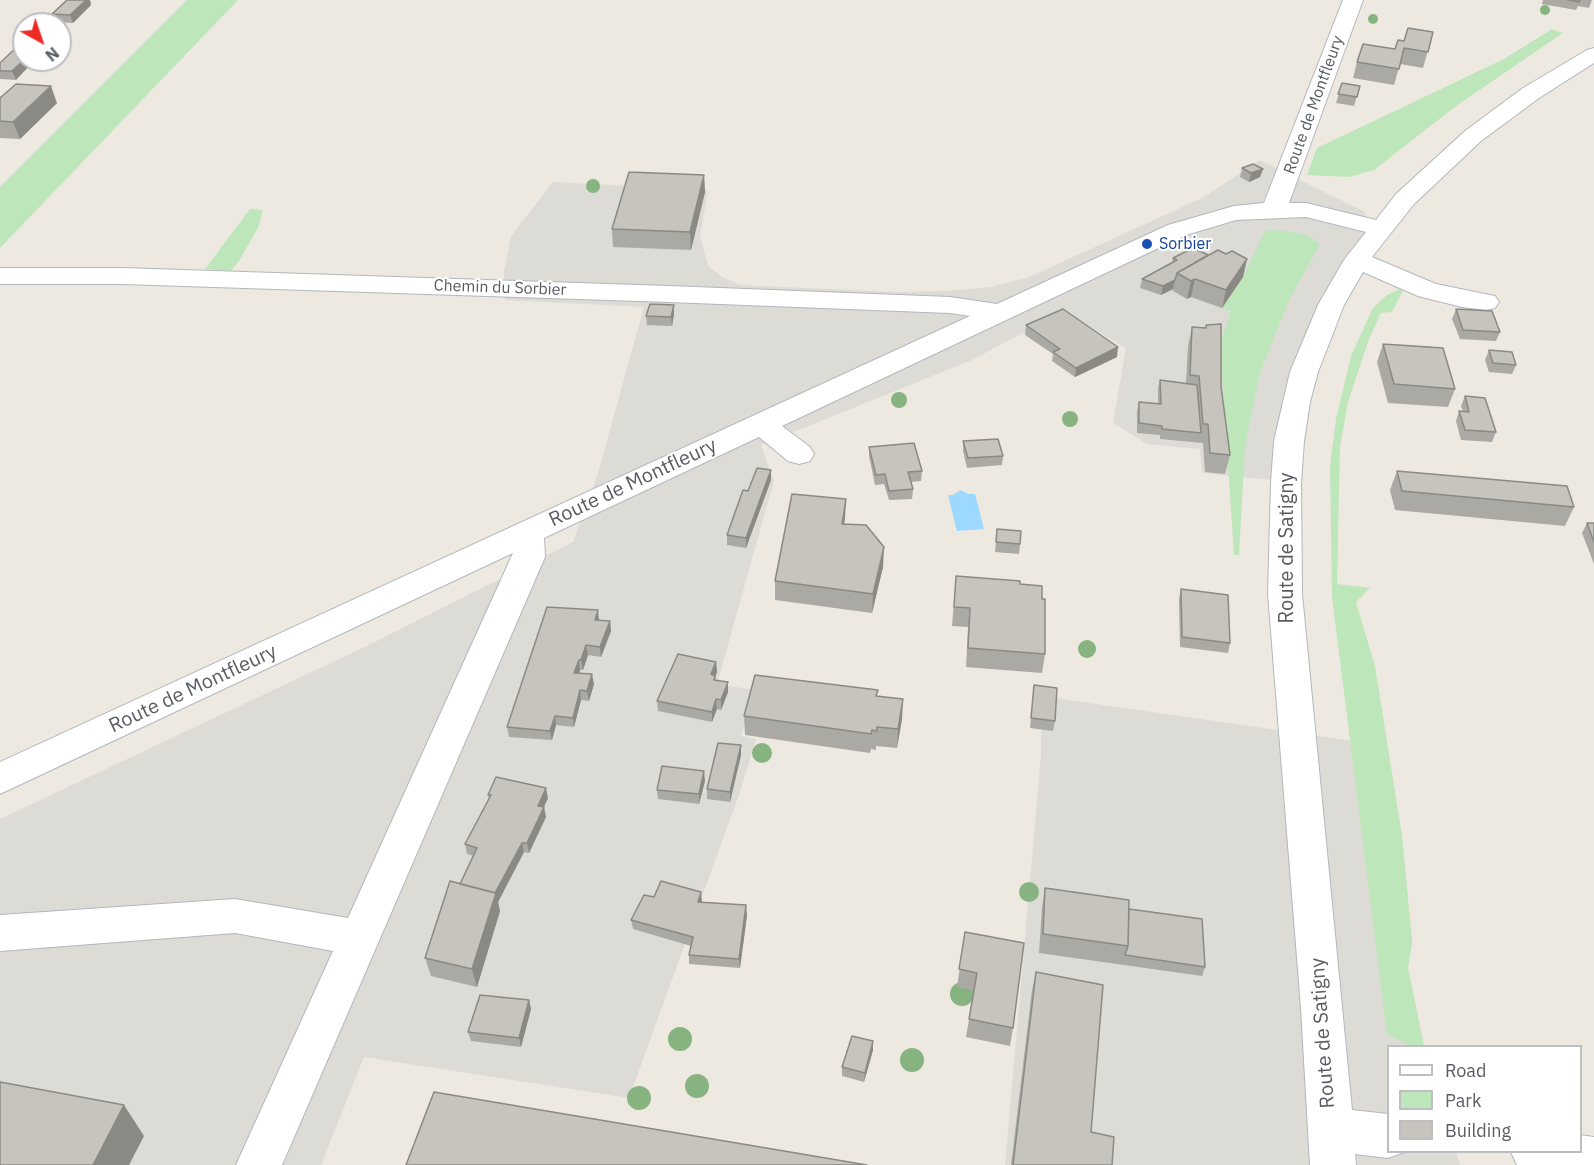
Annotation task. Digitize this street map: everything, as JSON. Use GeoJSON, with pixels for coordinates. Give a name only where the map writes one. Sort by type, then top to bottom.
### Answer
{"type":"FeatureCollection","features":[{"type":"Feature","properties":{"kind":"street","name":"Route de Montfleury"},"geometry":{"type":"LineString","coordinates":[[1274,210],[1353,0]]}},
{"type":"Feature","properties":{"kind":"street","name":"Route de Satigny"},"geometry":{"type":"LineString","coordinates":[[1332,1147],[1322,1008],[1285,594],[1284,526],[1289,441],[1304,372],[1331,305],[1357,260],[1380,228],[1429,174],[1473,136],[1531,93],[1594,54]]}},
{"type":"Feature","properties":{"kind":"street","name":"Route de Montfleury"},"geometry":{"type":"LineString","coordinates":[[0,779],[1176,230],[1234,213],[1274,210],[1312,211],[1380,228]]}},
{"type":"Feature","properties":{"kind":"street"},"geometry":{"type":"LineString","coordinates":[[1357,260],[1427,290],[1462,299],[1486,302]]}},
{"type":"Feature","properties":{"kind":"street","name":"Chemin du Sorbier"},"geometry":{"type":"LineString","coordinates":[[0,276],[123,276],[657,293],[950,305],[1000,312]]}},
{"type":"Feature","properties":{"kind":"street"},"geometry":{"type":"LineString","coordinates":[[760,423],[799,454]]}},
{"type":"Feature","properties":{"kind":"street"},"geometry":{"type":"LineString","coordinates":[[260,1165],[529,557],[528,532]]}},
{"type":"Feature","properties":{"kind":"street"},"geometry":{"type":"LineString","coordinates":[[0,933],[235,916],[359,938]]}},
{"type":"Feature","properties":{"kind":"street"},"geometry":{"type":"LineString","coordinates":[[1332,1147],[1387,1136]]}},
{"type":"Feature","properties":{"kind":"street"},"geometry":{"type":"LineString","coordinates":[[1542,1153],[1594,1160]]}},
{"type":"Feature","properties":{"kind":"shaded area"},"geometry":{"type":"Polygon","coordinates":[[[1260,160],[1365,212],[1368,254],[1332,310],[1300,401],[1292,482],[1202,473],[1200,449],[1147,444],[1113,423],[1126,348],[1064,311],[972,360],[761,445],[774,481],[717,684],[754,690],[741,736],[756,739],[740,792],[629,1098],[364,1057],[321,1165],[0,1165],[0,819],[371,644],[573,542],[598,473],[644,307],[505,300],[504,271],[511,236],[553,182],[708,190],[700,237],[708,266],[722,277],[740,285],[895,292],[949,291],[990,287],[1027,278],[1202,198],[1260,160]]]}},
{"type":"Feature","properties":{"kind":"shaded area"},"geometry":{"type":"Polygon","coordinates":[[[1055,698],[1387,746],[1402,836],[1412,942],[1408,968],[1424,1045],[1387,1045],[1387,1153],[1456,1153],[1460,1165],[1005,1165],[1041,755],[1041,729],[1053,730],[1055,698]]]}},
{"type":"Feature","properties":{"kind":"green space"},"geometry":{"type":"Polygon","coordinates":[[[187,0],[238,0],[0,248],[0,187],[187,0]]]}},
{"type":"Feature","properties":{"kind":"green space"},"geometry":{"type":"Polygon","coordinates":[[[1552,29],[1563,33],[1456,106],[1374,170],[1349,177],[1307,175],[1317,148],[1504,59],[1552,29]]]}},
{"type":"Feature","properties":{"kind":"green space"},"geometry":{"type":"Polygon","coordinates":[[[250,209],[263,210],[258,228],[239,261],[231,271],[205,269],[250,209]]]}},
{"type":"Feature","properties":{"kind":"green space"},"geometry":{"type":"Polygon","coordinates":[[[1274,230],[1308,236],[1320,244],[1289,300],[1260,372],[1245,446],[1239,555],[1234,555],[1220,345],[1231,311],[1222,308],[1243,277],[1265,231],[1274,230]]]}},
{"type":"Feature","properties":{"kind":"green space"},"geometry":{"type":"Polygon","coordinates":[[[1400,289],[1403,291],[1392,312],[1381,313],[1369,339],[1348,402],[1340,447],[1337,584],[1370,588],[1356,602],[1375,666],[1402,836],[1412,942],[1408,968],[1424,1045],[1409,1045],[1387,1034],[1332,597],[1330,466],[1336,419],[1351,356],[1373,308],[1387,295],[1400,289]]]}},
{"type":"Feature","properties":{"kind":"water"},"geometry":{"type":"Polygon","coordinates":[[[960,490],[975,494],[984,529],[957,531],[948,495],[953,495],[960,490]]]}},
{"type":"Feature","properties":{"kind":"building"},"geometry":{"type":"Polygon","coordinates":[[[67,0],[86,0],[72,13],[54,12],[67,0]]]}},
{"type":"Feature","properties":{"kind":"building"},"geometry":{"type":"Polygon","coordinates":[[[1408,28],[1433,32],[1428,52],[1404,48],[1399,69],[1357,62],[1363,44],[1395,49],[1398,40],[1404,41],[1408,28]]]}},
{"type":"Feature","properties":{"kind":"building"},"geometry":{"type":"Polygon","coordinates":[[[12,52],[12,71],[0,71],[0,63],[12,52]]]}},
{"type":"Feature","properties":{"kind":"building"},"geometry":{"type":"Polygon","coordinates":[[[1342,83],[1360,86],[1357,97],[1338,94],[1342,83]]]}},
{"type":"Feature","properties":{"kind":"building"},"geometry":{"type":"Polygon","coordinates":[[[16,84],[51,86],[13,122],[0,121],[0,98],[16,84]]]}},
{"type":"Feature","properties":{"kind":"building"},"geometry":{"type":"Polygon","coordinates":[[[1253,164],[1263,169],[1251,173],[1242,168],[1253,164]]]}},
{"type":"Feature","properties":{"kind":"building"},"geometry":{"type":"Polygon","coordinates":[[[629,172],[704,175],[690,232],[612,229],[629,172]]]}},
{"type":"Feature","properties":{"kind":"building"},"geometry":{"type":"Polygon","coordinates":[[[1193,248],[1208,255],[1177,273],[1175,280],[1163,286],[1142,279],[1177,260],[1173,258],[1193,248]]]}},
{"type":"Feature","properties":{"kind":"building"},"geometry":{"type":"Polygon","coordinates":[[[1218,250],[1226,254],[1232,251],[1247,259],[1226,290],[1195,279],[1191,281],[1177,273],[1218,250]]]}},
{"type":"Feature","properties":{"kind":"building"},"geometry":{"type":"Polygon","coordinates":[[[650,304],[674,305],[671,317],[646,316],[650,304]]]}},
{"type":"Feature","properties":{"kind":"building"},"geometry":{"type":"Polygon","coordinates":[[[1063,309],[1118,347],[1076,368],[1053,352],[1060,349],[1026,325],[1063,309]]]}},
{"type":"Feature","properties":{"kind":"building"},"geometry":{"type":"Polygon","coordinates":[[[1456,309],[1492,311],[1500,332],[1463,330],[1456,309]]]}},
{"type":"Feature","properties":{"kind":"building"},"geometry":{"type":"Polygon","coordinates":[[[1221,324],[1221,386],[1230,455],[1210,453],[1208,424],[1203,424],[1199,376],[1190,375],[1192,327],[1206,328],[1206,325],[1221,324]]]}},
{"type":"Feature","properties":{"kind":"building"},"geometry":{"type":"Polygon","coordinates":[[[1383,344],[1443,348],[1455,389],[1394,384],[1383,344]]]}},
{"type":"Feature","properties":{"kind":"building"},"geometry":{"type":"Polygon","coordinates":[[[1489,350],[1512,352],[1516,365],[1493,363],[1489,350]]]}},
{"type":"Feature","properties":{"kind":"building"},"geometry":{"type":"Polygon","coordinates":[[[1160,380],[1197,385],[1201,433],[1162,429],[1162,426],[1139,423],[1139,402],[1161,404],[1160,380]]]}},
{"type":"Feature","properties":{"kind":"building"},"geometry":{"type":"Polygon","coordinates":[[[1465,396],[1485,398],[1496,432],[1465,430],[1459,411],[1469,412],[1465,396]]]}},
{"type":"Feature","properties":{"kind":"building"},"geometry":{"type":"Polygon","coordinates":[[[998,439],[1003,456],[968,458],[963,441],[998,439]]]}},
{"type":"Feature","properties":{"kind":"building"},"geometry":{"type":"Polygon","coordinates":[[[914,443],[922,471],[908,472],[913,489],[889,491],[885,474],[876,475],[869,447],[914,443]]]}},
{"type":"Feature","properties":{"kind":"building"},"geometry":{"type":"Polygon","coordinates":[[[757,468],[771,470],[746,538],[727,535],[743,490],[748,491],[757,468]]]}},
{"type":"Feature","properties":{"kind":"building"},"geometry":{"type":"Polygon","coordinates":[[[1397,471],[1567,486],[1574,507],[1402,491],[1397,471]]]}},
{"type":"Feature","properties":{"kind":"building"},"geometry":{"type":"Polygon","coordinates":[[[792,494],[846,499],[842,524],[866,525],[884,547],[873,594],[775,581],[792,494]]]}},
{"type":"Feature","properties":{"kind":"building"},"geometry":{"type":"Polygon","coordinates":[[[1587,523],[1594,523],[1594,542],[1587,523]]]}},
{"type":"Feature","properties":{"kind":"building"},"geometry":{"type":"Polygon","coordinates":[[[997,529],[1021,531],[1020,544],[996,542],[997,529]]]}},
{"type":"Feature","properties":{"kind":"building"},"geometry":{"type":"Polygon","coordinates":[[[956,576],[1020,581],[1020,584],[1042,586],[1042,599],[1045,599],[1045,654],[968,648],[970,608],[954,607],[956,576]]]}},
{"type":"Feature","properties":{"kind":"building"},"geometry":{"type":"Polygon","coordinates":[[[1181,589],[1228,595],[1230,643],[1182,637],[1181,589]]]}},
{"type":"Feature","properties":{"kind":"building"},"geometry":{"type":"Polygon","coordinates":[[[547,607],[598,610],[595,620],[610,621],[600,647],[586,645],[574,673],[592,674],[587,691],[580,690],[573,718],[555,716],[550,731],[507,727],[547,607]]]}},
{"type":"Feature","properties":{"kind":"building"},"geometry":{"type":"Polygon","coordinates":[[[678,654],[716,662],[711,674],[715,676],[714,680],[728,682],[721,700],[716,699],[712,712],[657,701],[678,654]]]}},
{"type":"Feature","properties":{"kind":"building"},"geometry":{"type":"Polygon","coordinates":[[[755,675],[878,690],[876,696],[903,699],[898,729],[877,727],[877,731],[872,730],[871,734],[744,716],[755,675]]]}},
{"type":"Feature","properties":{"kind":"building"},"geometry":{"type":"Polygon","coordinates":[[[1034,685],[1057,688],[1055,721],[1031,718],[1034,685]]]}},
{"type":"Feature","properties":{"kind":"building"},"geometry":{"type":"Polygon","coordinates":[[[718,743],[741,745],[730,792],[707,789],[718,743]]]}},
{"type":"Feature","properties":{"kind":"building"},"geometry":{"type":"Polygon","coordinates":[[[662,766],[704,771],[699,794],[657,790],[662,766]]]}},
{"type":"Feature","properties":{"kind":"building"},"geometry":{"type":"Polygon","coordinates":[[[496,777],[546,788],[538,806],[544,807],[527,843],[522,843],[495,893],[460,884],[477,848],[465,844],[491,795],[488,795],[496,777]]]}},
{"type":"Feature","properties":{"kind":"building"},"geometry":{"type":"Polygon","coordinates":[[[450,881],[496,893],[472,969],[425,958],[450,881]]]}},
{"type":"Feature","properties":{"kind":"building"},"geometry":{"type":"Polygon","coordinates":[[[661,881],[701,892],[698,902],[746,905],[739,959],[689,955],[693,937],[631,920],[644,895],[654,897],[661,881]]]}},
{"type":"Feature","properties":{"kind":"building"},"geometry":{"type":"Polygon","coordinates":[[[1045,888],[1129,900],[1128,946],[1043,934],[1045,888]]]}},
{"type":"Feature","properties":{"kind":"building"},"geometry":{"type":"Polygon","coordinates":[[[1129,909],[1202,919],[1205,967],[1125,955],[1128,946],[1129,909]]]}},
{"type":"Feature","properties":{"kind":"building"},"geometry":{"type":"Polygon","coordinates":[[[965,932],[1024,943],[1013,1028],[969,1019],[977,973],[959,969],[965,932]]]}},
{"type":"Feature","properties":{"kind":"building"},"geometry":{"type":"Polygon","coordinates":[[[1036,972],[1103,985],[1091,1132],[1114,1137],[1112,1165],[1013,1165],[1036,972]]]}},
{"type":"Feature","properties":{"kind":"building"},"geometry":{"type":"Polygon","coordinates":[[[480,995],[529,1000],[519,1038],[468,1032],[480,995]]]}},
{"type":"Feature","properties":{"kind":"building"},"geometry":{"type":"Polygon","coordinates":[[[852,1036],[873,1041],[865,1073],[842,1067],[852,1036]]]}},
{"type":"Feature","properties":{"kind":"building"},"geometry":{"type":"Polygon","coordinates":[[[0,1082],[124,1105],[93,1165],[0,1165],[0,1082]]]}},
{"type":"Feature","properties":{"kind":"building"},"geometry":{"type":"Polygon","coordinates":[[[434,1092],[867,1165],[406,1165],[434,1092]]]}},
{"type":"Feature","properties":{"kind":"place","name":"Sorbier"},"geometry":{"type":"Point","coordinates":[1147,244]}}]}
